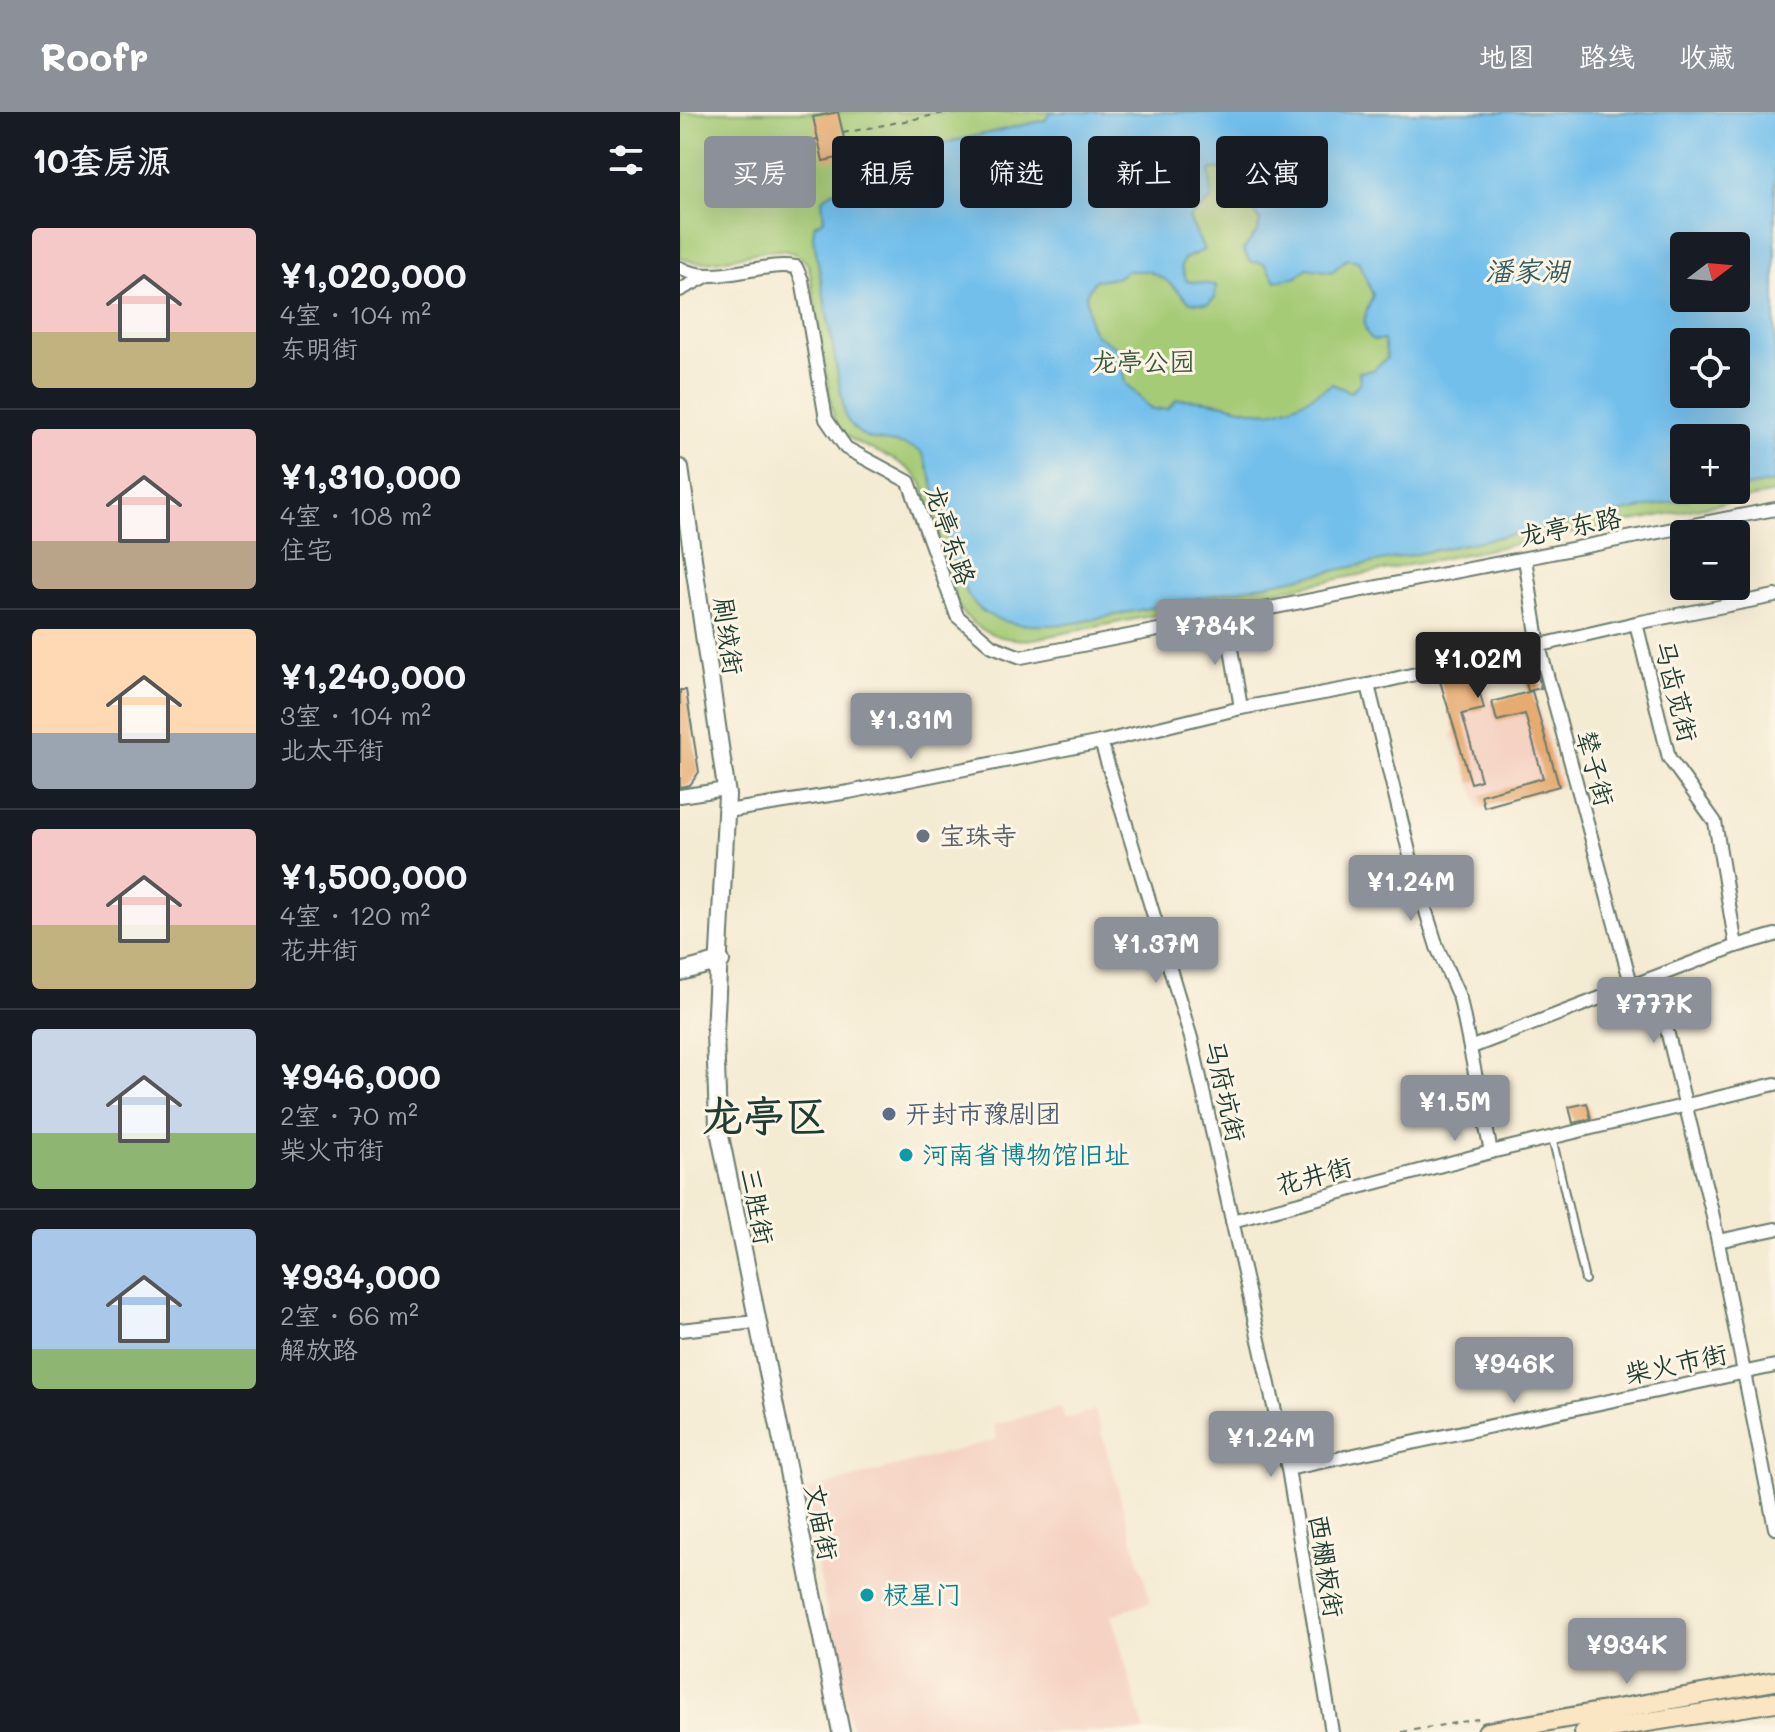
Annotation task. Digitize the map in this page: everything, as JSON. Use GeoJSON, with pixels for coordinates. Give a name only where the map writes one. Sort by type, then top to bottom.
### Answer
{"type":"FeatureCollection","features":[{"type":"Feature","properties":{"kind":"main road"},"geometry":{"type":"LineString","coordinates":[[1487,1732],[1775,1681]]}},
{"type":"Feature","properties":{"kind":"main road"},"geometry":{"type":"LineString","coordinates":[[1584,1732],[1631,1728],[1775,1702]]}},
{"type":"Feature","properties":{"kind":"street","name":"龙亭东路"},"geometry":{"type":"LineString","coordinates":[[680,268],[709,275],[781,264],[796,267],[802,280],[826,419],[846,448],[909,482],[957,616],[992,646],[1021,657],[1034,657],[1775,509]]}},
{"type":"Feature","properties":{"kind":"street"},"geometry":{"type":"LineString","coordinates":[[680,290],[709,275]]}},
{"type":"Feature","properties":{"kind":"street","name":"刷绒街"},"geometry":{"type":"LineString","coordinates":[[680,468],[727,811]]}},
{"type":"Feature","properties":{"kind":"street","name":"辇子街"},"geometry":{"type":"LineString","coordinates":[[1525,559],[1539,646],[1632,987]]}},
{"type":"Feature","properties":{"kind":"street"},"geometry":{"type":"LineString","coordinates":[[727,811],[849,792],[1101,742],[1241,708],[1368,685],[1636,623],[1775,596]]}},
{"type":"Feature","properties":{"kind":"street"},"geometry":{"type":"LineString","coordinates":[[1226,619],[1241,708]]}},
{"type":"Feature","properties":{"kind":"street","name":"马齿苋街"},"geometry":{"type":"LineString","coordinates":[[1636,623],[1669,758],[1715,822],[1736,946]]}},
{"type":"Feature","properties":{"kind":"street"},"geometry":{"type":"LineString","coordinates":[[1368,685],[1415,876],[1437,947],[1460,999],[1491,1152]]}},
{"type":"Feature","properties":{"kind":"street","name":"马府坑街"},"geometry":{"type":"LineString","coordinates":[[1101,742],[1191,1038],[1232,1221]]}},
{"type":"Feature","properties":{"kind":"street"},"geometry":{"type":"LineString","coordinates":[[680,796],[726,789]]}},
{"type":"Feature","properties":{"kind":"street","name":"三胜街"},"geometry":{"type":"LineString","coordinates":[[727,811],[715,1073],[718,1126],[756,1322]]}},
{"type":"Feature","properties":{"kind":"street"},"geometry":{"type":"LineString","coordinates":[[1472,1047],[1736,946],[1775,935]]}},
{"type":"Feature","properties":{"kind":"street"},"geometry":{"type":"LineString","coordinates":[[680,972],[721,961]]}},
{"type":"Feature","properties":{"kind":"street"},"geometry":{"type":"LineString","coordinates":[[1654,978],[1718,1241],[1775,1528]]}},
{"type":"Feature","properties":{"kind":"street","name":"花井街"},"geometry":{"type":"LineString","coordinates":[[1232,1221],[1491,1152],[1775,1084]]}},
{"type":"Feature","properties":{"kind":"street","name":"西棚板街"},"geometry":{"type":"LineString","coordinates":[[1232,1221],[1288,1469],[1332,1732]]}},
{"type":"Feature","properties":{"kind":"street"},"geometry":{"type":"LineString","coordinates":[[1718,1241],[1775,1229]]}},
{"type":"Feature","properties":{"kind":"street"},"geometry":{"type":"LineString","coordinates":[[680,1330],[756,1322]]}},
{"type":"Feature","properties":{"kind":"street","name":"文庙街"},"geometry":{"type":"LineString","coordinates":[[756,1322],[841,1732]]}},
{"type":"Feature","properties":{"kind":"street","name":"柴火市街"},"geometry":{"type":"LineString","coordinates":[[1288,1469],[1775,1366]]}},
{"type":"Feature","properties":{"kind":"lane"},"geometry":{"type":"LineString","coordinates":[[1552,1137],[1585,1280]]}},
{"type":"Feature","properties":{"kind":"path"},"geometry":{"type":"LineString","coordinates":[[843,133],[950,112]]}},
{"type":"Feature","properties":{"kind":"shaded area"},"geometry":{"type":"Polygon","coordinates":[[[1534,691],[1562,786],[1480,809],[1451,733],[1468,729],[1460,701],[1488,694],[1491,702],[1534,691]]]}},
{"type":"Feature","properties":{"kind":"shaded area"},"geometry":{"type":"Polygon","coordinates":[[[1061,1406],[1065,1419],[1095,1410],[1151,1602],[1111,1615],[1145,1732],[852,1732],[802,1492],[997,1439],[994,1425],[1061,1406]]]}},
{"type":"Feature","properties":{"kind":"green space","name":"潘家湖"},"geometry":{"type":"Polygon","coordinates":[[[680,112],[1775,112],[1775,493],[1750,498],[1750,424],[1670,424],[1670,504],[1719,504],[1034,639],[1000,637],[972,622],[957,604],[922,483],[900,463],[851,439],[834,420],[809,267],[798,255],[784,251],[695,262],[680,257],[680,112]]]}},
{"type":"Feature","properties":{"kind":"water","name":"潘家湖"},"geometry":{"type":"Polygon","coordinates":[[[1051,112],[1775,112],[1775,482],[1750,486],[1750,424],[1670,424],[1670,503],[1075,623],[1037,625],[1008,622],[987,614],[972,601],[962,583],[929,468],[921,452],[861,434],[845,416],[813,235],[815,224],[824,220],[822,199],[832,192],[832,208],[944,208],[944,143],[960,139],[960,208],[1072,208],[1072,136],[975,136],[1045,120],[1051,112]],[[1216,136],[1216,170],[1210,170],[1212,199],[1189,218],[1204,250],[1184,259],[1181,266],[1187,281],[1216,285],[1215,298],[1208,304],[1190,302],[1166,280],[1148,271],[1126,271],[1116,278],[1095,280],[1086,294],[1090,325],[1095,334],[1118,348],[1125,383],[1152,410],[1168,409],[1176,400],[1184,399],[1271,411],[1287,408],[1332,384],[1351,392],[1360,382],[1359,372],[1373,370],[1387,358],[1384,340],[1373,340],[1365,330],[1365,318],[1373,295],[1358,261],[1347,259],[1332,272],[1307,268],[1297,277],[1276,281],[1264,263],[1250,262],[1243,250],[1258,231],[1260,220],[1252,208],[1328,208],[1328,136],[1216,136]]]}},
{"type":"Feature","properties":{"kind":"building"},"geometry":{"type":"Polygon","coordinates":[[[838,112],[843,136],[832,136],[832,159],[823,161],[813,117],[838,112]]]}},
{"type":"Feature","properties":{"kind":"building"},"geometry":{"type":"Polygon","coordinates":[[[1532,656],[1541,688],[1528,691],[1523,671],[1504,676],[1503,671],[1476,678],[1484,709],[1462,714],[1481,780],[1471,783],[1439,678],[1532,656]]]}},
{"type":"Feature","properties":{"kind":"building"},"geometry":{"type":"Polygon","coordinates":[[[680,690],[686,690],[699,772],[690,785],[680,787],[680,690]]]}},
{"type":"Feature","properties":{"kind":"building"},"geometry":{"type":"Polygon","coordinates":[[[1532,691],[1559,786],[1484,807],[1481,795],[1543,778],[1525,714],[1497,721],[1492,702],[1532,691]]]}},
{"type":"Feature","properties":{"kind":"building"},"geometry":{"type":"Polygon","coordinates":[[[1587,1103],[1591,1119],[1573,1123],[1569,1107],[1587,1103]]]}},
{"type":"Feature","properties":{"kind":"place","name":"宝珠寺"},"geometry":{"type":"Point","coordinates":[923,836]}},
{"type":"Feature","properties":{"kind":"place","name":"开封市豫剧团"},"geometry":{"type":"Point","coordinates":[889,1114]}},
{"type":"Feature","properties":{"kind":"place","name":"河南省博物馆旧址"},"geometry":{"type":"Point","coordinates":[906,1155]}},
{"type":"Feature","properties":{"kind":"place","name":"棂星门"},"geometry":{"type":"Point","coordinates":[867,1595]}},
{"type":"Feature","properties":{"kind":"district","name":"龙亭区"},"geometry":{"type":"Point","coordinates":[764,1116]}},
{"type":"Feature","properties":{"kind":"park label","name":"龙亭公园"},"geometry":{"type":"Point","coordinates":[1143,362]}}]}
